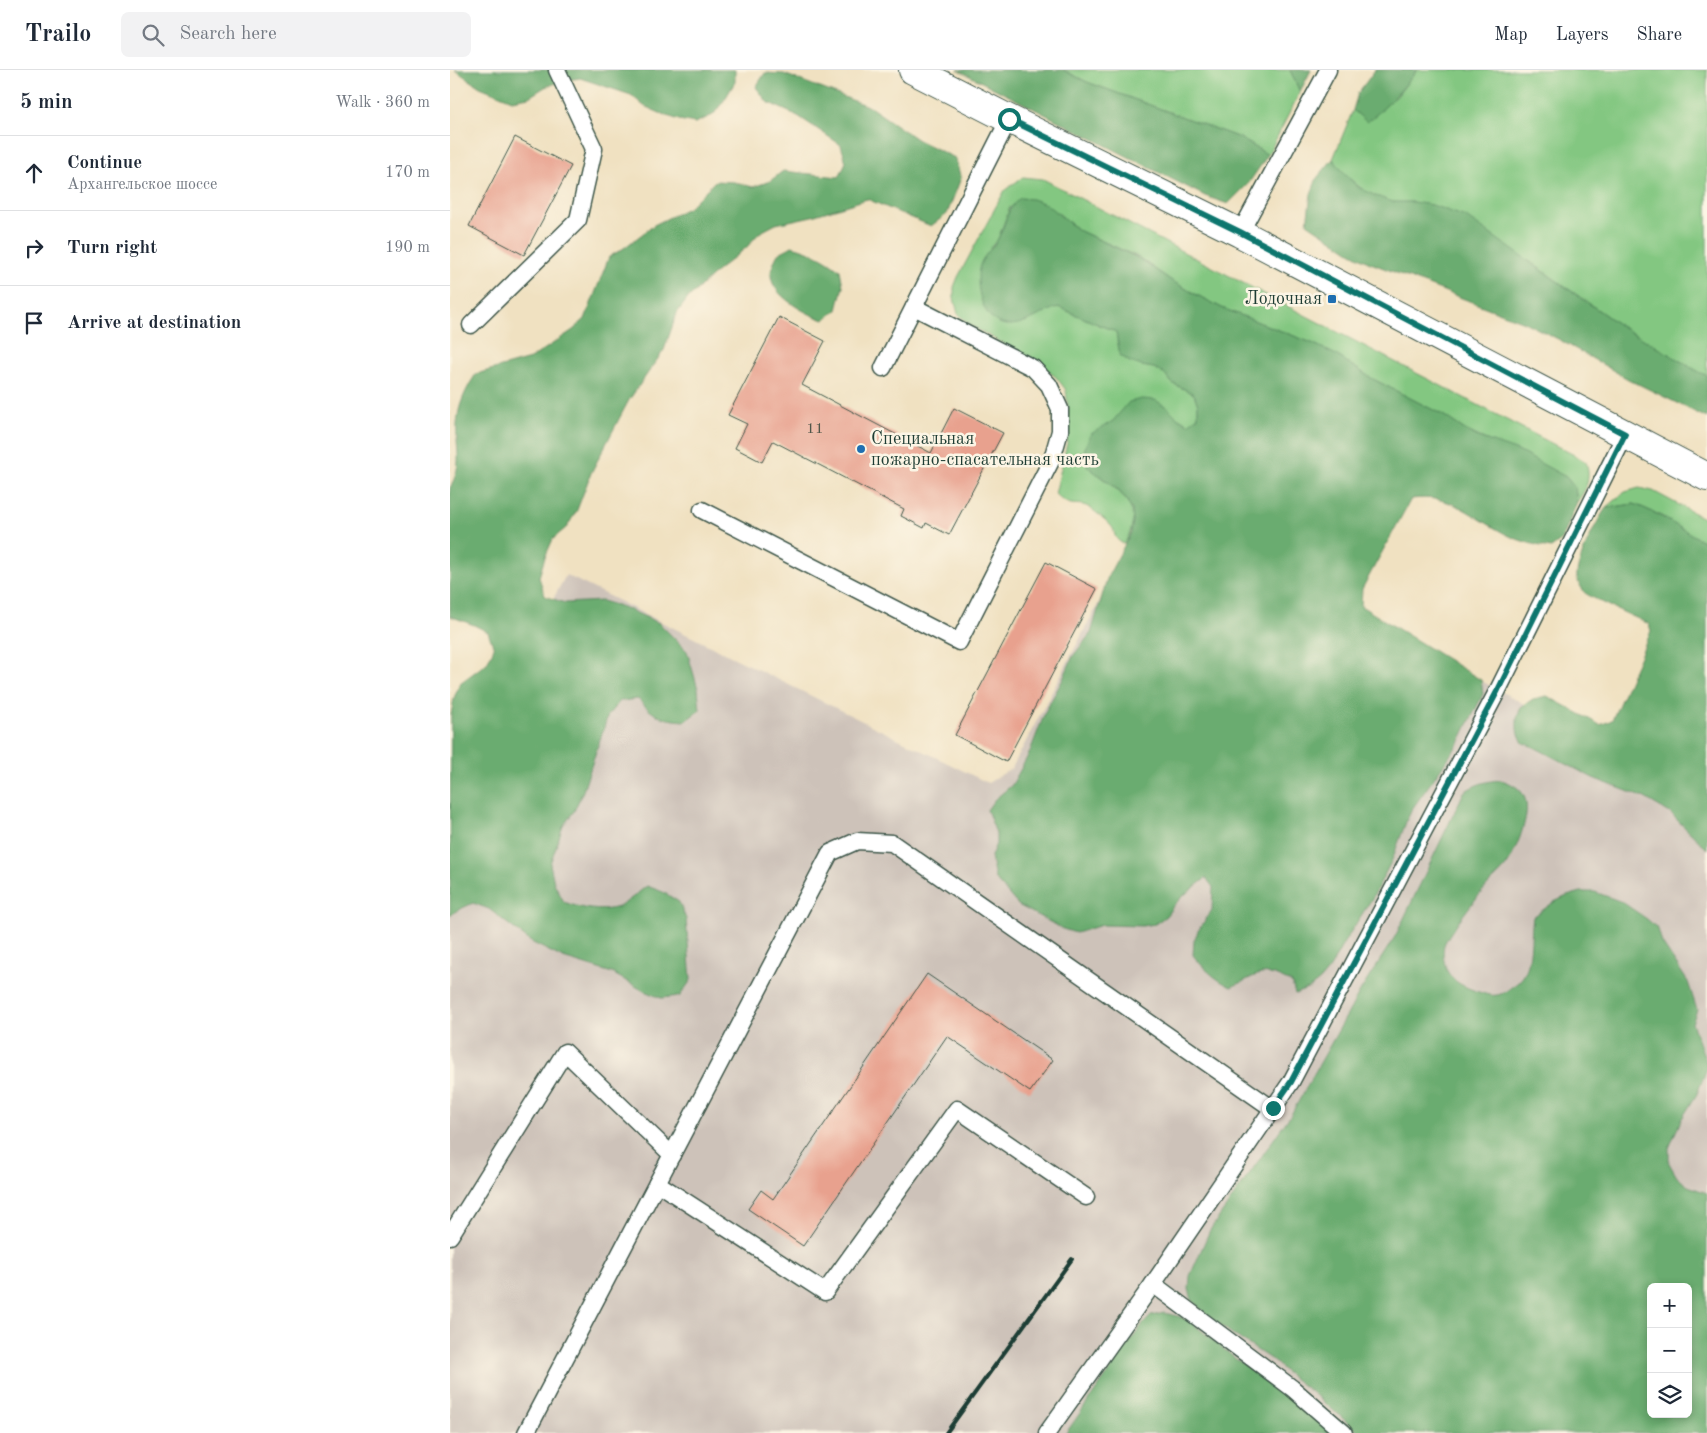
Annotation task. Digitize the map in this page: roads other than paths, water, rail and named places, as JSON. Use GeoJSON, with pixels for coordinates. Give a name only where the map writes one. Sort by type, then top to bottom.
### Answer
{"type":"FeatureCollection","features":[{"type":"Feature","properties":{"kind":"main road"},"geometry":{"type":"LineString","coordinates":[[914,70],[1009,119],[1240,232],[1707,477]]}},
{"type":"Feature","properties":{"kind":"lane"},"geometry":{"type":"LineString","coordinates":[[471,325],[578,220],[594,149],[557,70]]}},
{"type":"Feature","properties":{"kind":"lane"},"geometry":{"type":"LineString","coordinates":[[1240,232],[1328,70]]}},
{"type":"Feature","properties":{"kind":"lane"},"geometry":{"type":"LineString","coordinates":[[883,368],[1009,119]]}},
{"type":"Feature","properties":{"kind":"lane"},"geometry":{"type":"LineString","coordinates":[[702,510],[959,642],[1052,459],[1060,431],[1060,409],[1050,385],[1033,368],[914,307]]}},
{"type":"Feature","properties":{"kind":"lane"},"geometry":{"type":"LineString","coordinates":[[1048,1433],[1153,1284],[1291,1082],[1498,690],[1625,434]]}},
{"type":"Feature","properties":{"kind":"lane"},"geometry":{"type":"LineString","coordinates":[[526,1433],[830,853],[857,841],[892,843],[1273,1108]]}},
{"type":"Feature","properties":{"kind":"lane"},"geometry":{"type":"LineString","coordinates":[[450,1236],[565,1052],[672,1155]]}},
{"type":"Feature","properties":{"kind":"lane"},"geometry":{"type":"LineString","coordinates":[[657,1183],[825,1292],[958,1109],[1086,1197]]}},
{"type":"Feature","properties":{"kind":"lane"},"geometry":{"type":"LineString","coordinates":[[1153,1284],[1292,1388],[1344,1433]]}},
{"type":"Feature","properties":{"kind":"railway"},"geometry":{"type":"LineString","coordinates":[[946,1433],[1072,1259]]}},
{"type":"Feature","properties":{"kind":"place","name":"Лодочная"},"geometry":{"type":"Point","coordinates":[1332,299]}},
{"type":"Feature","properties":{"kind":"place","name":"Специальная пожарно-спасательная часть"},"geometry":{"type":"Point","coordinates":[861,449]}}]}
